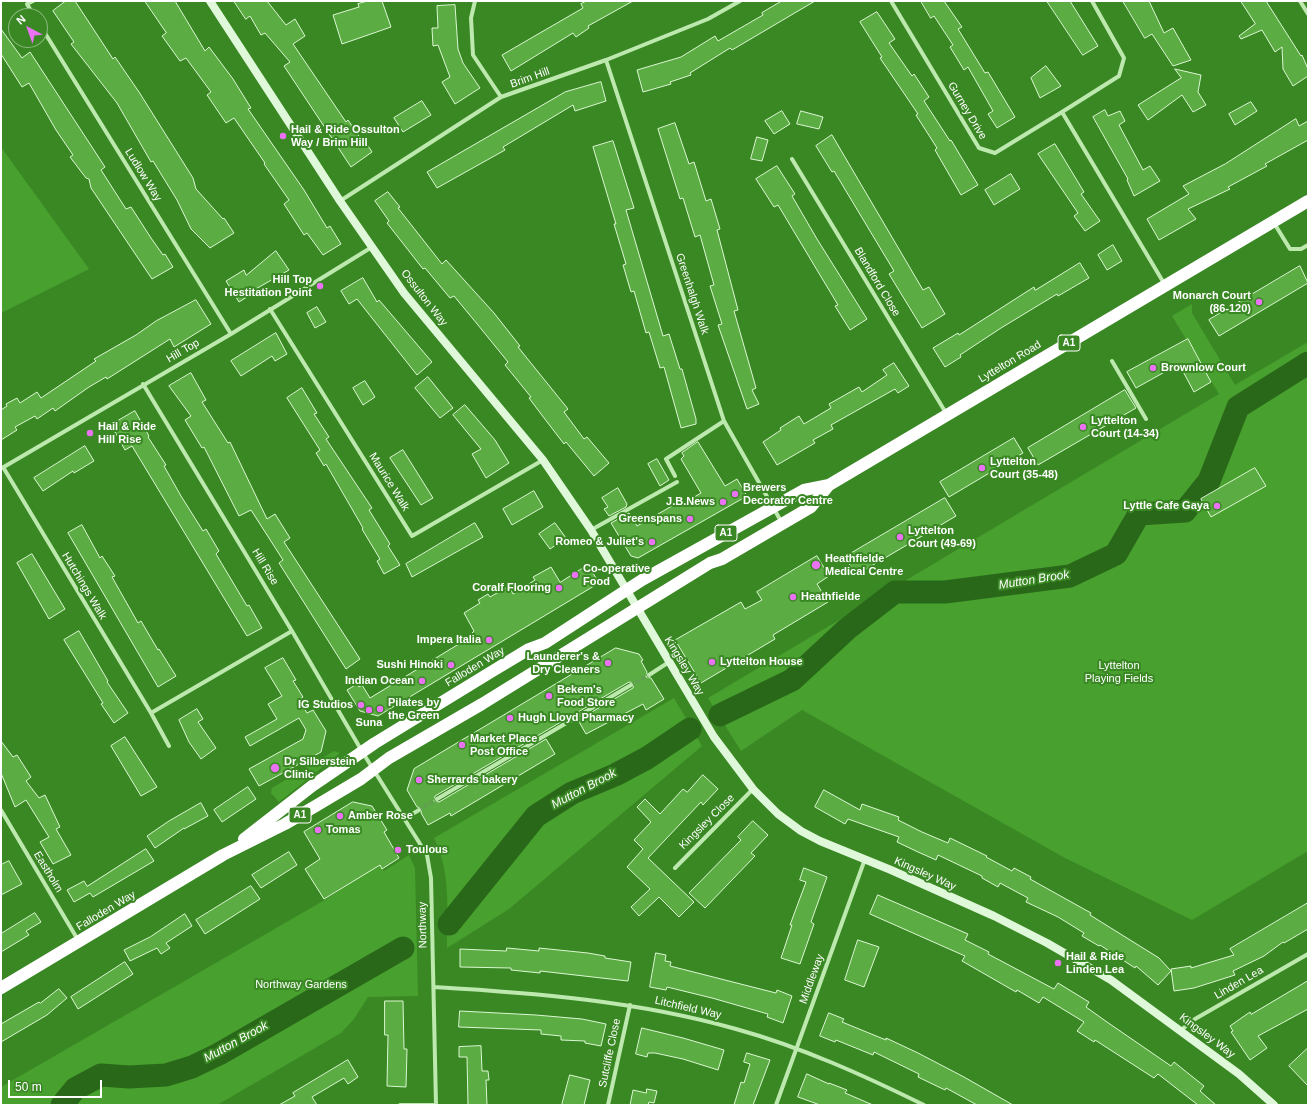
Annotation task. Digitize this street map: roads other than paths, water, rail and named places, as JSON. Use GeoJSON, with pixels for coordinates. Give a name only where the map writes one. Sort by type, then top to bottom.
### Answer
{"type":"FeatureCollection","features":[{"type":"Feature","properties":{"kind":"highway","name":"Lyttelton Road"},"geometry":{"type":"LineString","coordinates":[[632,600],[710,563],[722,559],[783,523],[811,506],[829,485],[1308,200]]}},
{"type":"Feature","properties":{"kind":"highway","name":"Lyttelton Road"},"geometry":{"type":"LineString","coordinates":[[632,600],[642,580],[804,490],[829,485]]}},
{"type":"Feature","properties":{"kind":"highway","name":"Falloden Way"},"geometry":{"type":"LineString","coordinates":[[1,988],[223,855],[285,824],[368,761],[402,726],[523,653],[632,600]]}},
{"type":"Feature","properties":{"kind":"highway","name":"Falloden Way"},"geometry":{"type":"LineString","coordinates":[[223,855],[312,786],[368,761],[395,754],[482,704],[632,600]]}},
{"type":"Feature","properties":{"kind":"street"},"geometry":{"type":"LineString","coordinates":[[29,8],[27,4],[33,1]]}},
{"type":"Feature","properties":{"kind":"street","name":"Ossulton Way"},"geometry":{"type":"LineString","coordinates":[[210,1],[340,201],[404,293],[543,460],[591,530],[632,600]]}},
{"type":"Feature","properties":{"kind":"street"},"geometry":{"type":"LineString","coordinates":[[475,1],[470,18],[473,55],[501,97]]}},
{"type":"Feature","properties":{"kind":"street","name":"Brim Hill"},"geometry":{"type":"LineString","coordinates":[[340,201],[501,97],[606,60],[708,19],[740,1]]}},
{"type":"Feature","properties":{"kind":"street","name":"Gurney Drive"},"geometry":{"type":"LineString","coordinates":[[891,1],[979,148],[995,153],[1119,76],[1124,58],[1092,1]]}},
{"type":"Feature","properties":{"kind":"street"},"geometry":{"type":"LineString","coordinates":[[1300,1],[1308,14]]}},
{"type":"Feature","properties":{"kind":"street","name":"Ludlow Way"},"geometry":{"type":"LineString","coordinates":[[48,38],[231,334]]}},
{"type":"Feature","properties":{"kind":"street","name":"Greenhalgh Walk"},"geometry":{"type":"LineString","coordinates":[[606,60],[724,421],[783,523]]}},
{"type":"Feature","properties":{"kind":"street"},"geometry":{"type":"LineString","coordinates":[[1062,112],[1165,286]]}},
{"type":"Feature","properties":{"kind":"street","name":"Blandford Close"},"geometry":{"type":"LineString","coordinates":[[792,159],[947,415]]}},
{"type":"Feature","properties":{"kind":"street"},"geometry":{"type":"LineString","coordinates":[[1273,221],[1290,249],[1301,249],[1308,245]]}},
{"type":"Feature","properties":{"kind":"street","name":"Hill Top"},"geometry":{"type":"LineString","coordinates":[[2,468],[143,384],[231,334],[373,247]]}},
{"type":"Feature","properties":{"kind":"street","name":"Maurice Walk"},"geometry":{"type":"LineString","coordinates":[[270,309],[412,536],[543,460]]}},
{"type":"Feature","properties":{"kind":"street"},"geometry":{"type":"LineString","coordinates":[[1112,361],[1146,419]]}},
{"type":"Feature","properties":{"kind":"street","name":"Hill Rise"},"geometry":{"type":"LineString","coordinates":[[143,384],[292,631],[368,761]]}},
{"type":"Feature","properties":{"kind":"street"},"geometry":{"type":"LineString","coordinates":[[675,476],[666,459],[724,421]]}},
{"type":"Feature","properties":{"kind":"street","name":"Hutchings Walk"},"geometry":{"type":"LineString","coordinates":[[2,468],[151,713],[169,746]]}},
{"type":"Feature","properties":{"kind":"street"},"geometry":{"type":"LineString","coordinates":[[591,530],[677,482]]}},
{"type":"Feature","properties":{"kind":"street","name":"Kingsley Way"},"geometry":{"type":"LineString","coordinates":[[632,600],[714,737],[753,789],[778,814],[801,831],[820,841],[865,859],[994,916],[1047,943],[1111,980],[1239,1074],[1274,1105]]}},
{"type":"Feature","properties":{"kind":"street"},"geometry":{"type":"LineString","coordinates":[[151,713],[292,631]]}},
{"type":"Feature","properties":{"kind":"street"},"geometry":{"type":"LineString","coordinates":[[649,675],[669,662]]}},
{"type":"Feature","properties":{"kind":"street"},"geometry":{"type":"LineString","coordinates":[[437,799],[631,685]]}},
{"type":"Feature","properties":{"kind":"street","name":"Northway"},"geometry":{"type":"LineString","coordinates":[[368,761],[427,856],[431,878],[436,1105]]}},
{"type":"Feature","properties":{"kind":"street","name":"Kingsley Close"},"geometry":{"type":"LineString","coordinates":[[675,868],[753,789]]}},
{"type":"Feature","properties":{"kind":"street","name":"Eastholm"},"geometry":{"type":"LineString","coordinates":[[1,810],[79,942]]}},
{"type":"Feature","properties":{"kind":"street"},"geometry":{"type":"LineString","coordinates":[[404,819],[419,810]]}},
{"type":"Feature","properties":{"kind":"street","name":"Middleway"},"geometry":{"type":"LineString","coordinates":[[776,1105],[865,859]]}},
{"type":"Feature","properties":{"kind":"street","name":"Linden Lea"},"geometry":{"type":"LineString","coordinates":[[1181,1030],[1195,1019],[1308,954]]}},
{"type":"Feature","properties":{"kind":"street","name":"Litchfield Way"},"geometry":{"type":"LineString","coordinates":[[434,987],[530,993],[630,1005],[736,1028],[796,1048],[874,1080],[924,1105]]}},
{"type":"Feature","properties":{"kind":"street","name":"Sutcliffe Close"},"geometry":{"type":"LineString","coordinates":[[608,1105],[630,1005]]}},
{"type":"Feature","properties":{"kind":"street"},"geometry":{"type":"LineString","coordinates":[[400,1105],[436,1105]]}},
{"type":"Feature","properties":{"kind":"waterway","name":"Mutton Brook"},"geometry":{"type":"LineString","coordinates":[[720,715],[792,680],[847,629],[895,592],[945,592],[1070,576],[1116,554],[1139,514],[1185,511],[1209,481],[1238,407],[1308,363]]}},
{"type":"Feature","properties":{"kind":"waterway","name":"Mutton Brook"},"geometry":{"type":"LineString","coordinates":[[449,924],[536,816],[572,793],[615,775],[647,758],[690,729]]}},
{"type":"Feature","properties":{"kind":"waterway","name":"Mutton Brook"},"geometry":{"type":"LineString","coordinates":[[62,1105],[75,1089],[101,1075],[129,1077],[166,1075],[192,1067],[219,1054],[403,948]]}},
{"type":"Feature","properties":{"kind":"tunnel"},"geometry":{"type":"LineString","coordinates":[[631,685],[649,675]]}},
{"type":"Feature","properties":{"kind":"tunnel"},"geometry":{"type":"LineString","coordinates":[[419,810],[437,799]]}},
{"type":"Feature","properties":{"kind":"place","name":"Hail & Ride Ossulton Way / Brim Hill"},"geometry":{"type":"Point","coordinates":[283,136]}},
{"type":"Feature","properties":{"kind":"place","name":"Hill Top Hestitation Point"},"geometry":{"type":"Point","coordinates":[320,286]}},
{"type":"Feature","properties":{"kind":"place","name":"Monarch Court (86-120)"},"geometry":{"type":"Point","coordinates":[1259,302]}},
{"type":"Feature","properties":{"kind":"place","name":"Brownlow Court"},"geometry":{"type":"Point","coordinates":[1153,368]}},
{"type":"Feature","properties":{"kind":"place","name":"Lyttelton Court (14-34)"},"geometry":{"type":"Point","coordinates":[1083,427]}},
{"type":"Feature","properties":{"kind":"place","name":"Hail & Ride Hill Rise"},"geometry":{"type":"Point","coordinates":[90,433]}},
{"type":"Feature","properties":{"kind":"place","name":"Lyttelton Court (35-48)"},"geometry":{"type":"Point","coordinates":[982,468]}},
{"type":"Feature","properties":{"kind":"place","name":"Brewers Decorator Centre"},"geometry":{"type":"Point","coordinates":[735,494]}},
{"type":"Feature","properties":{"kind":"place","name":"J.B.News"},"geometry":{"type":"Point","coordinates":[723,502]}},
{"type":"Feature","properties":{"kind":"place","name":"Lyttle Cafe Gaya"},"geometry":{"type":"Point","coordinates":[1217,506]}},
{"type":"Feature","properties":{"kind":"place","name":"Greenspans"},"geometry":{"type":"Point","coordinates":[690,519]}},
{"type":"Feature","properties":{"kind":"place","name":"Lyttelton Court (49-69)"},"geometry":{"type":"Point","coordinates":[900,537]}},
{"type":"Feature","properties":{"kind":"place","name":"Romeo & Juliet's"},"geometry":{"type":"Point","coordinates":[652,542]}},
{"type":"Feature","properties":{"kind":"place","name":"Heathfielde Medical Centre"},"geometry":{"type":"Point","coordinates":[816,565]}},
{"type":"Feature","properties":{"kind":"place","name":"Co-operative Food"},"geometry":{"type":"Point","coordinates":[575,575]}},
{"type":"Feature","properties":{"kind":"place","name":"Coralf Flooring"},"geometry":{"type":"Point","coordinates":[559,588]}},
{"type":"Feature","properties":{"kind":"place","name":"Heathfielde"},"geometry":{"type":"Point","coordinates":[793,597]}},
{"type":"Feature","properties":{"kind":"place","name":"Impera Italia"},"geometry":{"type":"Point","coordinates":[489,640]}},
{"type":"Feature","properties":{"kind":"place","name":"Lyttelton House"},"geometry":{"type":"Point","coordinates":[712,662]}},
{"type":"Feature","properties":{"kind":"place","name":"Launderer's & Dry Cleaners"},"geometry":{"type":"Point","coordinates":[608,663]}},
{"type":"Feature","properties":{"kind":"place","name":"Sushi Hinoki"},"geometry":{"type":"Point","coordinates":[451,665]}},
{"type":"Feature","properties":{"kind":"place","name":"Indian Ocean"},"geometry":{"type":"Point","coordinates":[422,681]}},
{"type":"Feature","properties":{"kind":"place","name":"Bekem's Food Store"},"geometry":{"type":"Point","coordinates":[549,696]}},
{"type":"Feature","properties":{"kind":"place","name":"IG Studios"},"geometry":{"type":"Point","coordinates":[361,705]}},
{"type":"Feature","properties":{"kind":"place","name":"Pilates by the Green"},"geometry":{"type":"Point","coordinates":[380,709]}},
{"type":"Feature","properties":{"kind":"place","name":"Suna"},"geometry":{"type":"Point","coordinates":[369,710]}},
{"type":"Feature","properties":{"kind":"place","name":"Hugh Lloyd Pharmacy"},"geometry":{"type":"Point","coordinates":[510,718]}},
{"type":"Feature","properties":{"kind":"place","name":"Market Place Post Office"},"geometry":{"type":"Point","coordinates":[462,745]}},
{"type":"Feature","properties":{"kind":"place","name":"Dr Silberstein Clinic"},"geometry":{"type":"Point","coordinates":[275,768]}},
{"type":"Feature","properties":{"kind":"place","name":"Sherrards bakery"},"geometry":{"type":"Point","coordinates":[419,780]}},
{"type":"Feature","properties":{"kind":"place","name":"Amber Rose"},"geometry":{"type":"Point","coordinates":[340,816]}},
{"type":"Feature","properties":{"kind":"place","name":"Tomas"},"geometry":{"type":"Point","coordinates":[318,830]}},
{"type":"Feature","properties":{"kind":"place","name":"Toulous"},"geometry":{"type":"Point","coordinates":[398,850]}},
{"type":"Feature","properties":{"kind":"place","name":"Hail & Ride Linden Lea"},"geometry":{"type":"Point","coordinates":[1058,963]}},
{"type":"Feature","properties":{"kind":"park label","name":"Lyttelton Playing Fields"},"geometry":{"type":"Point","coordinates":[1119,672]}},
{"type":"Feature","properties":{"kind":"park label","name":"Northway Gardens"},"geometry":{"type":"Point","coordinates":[301,985]}}]}
